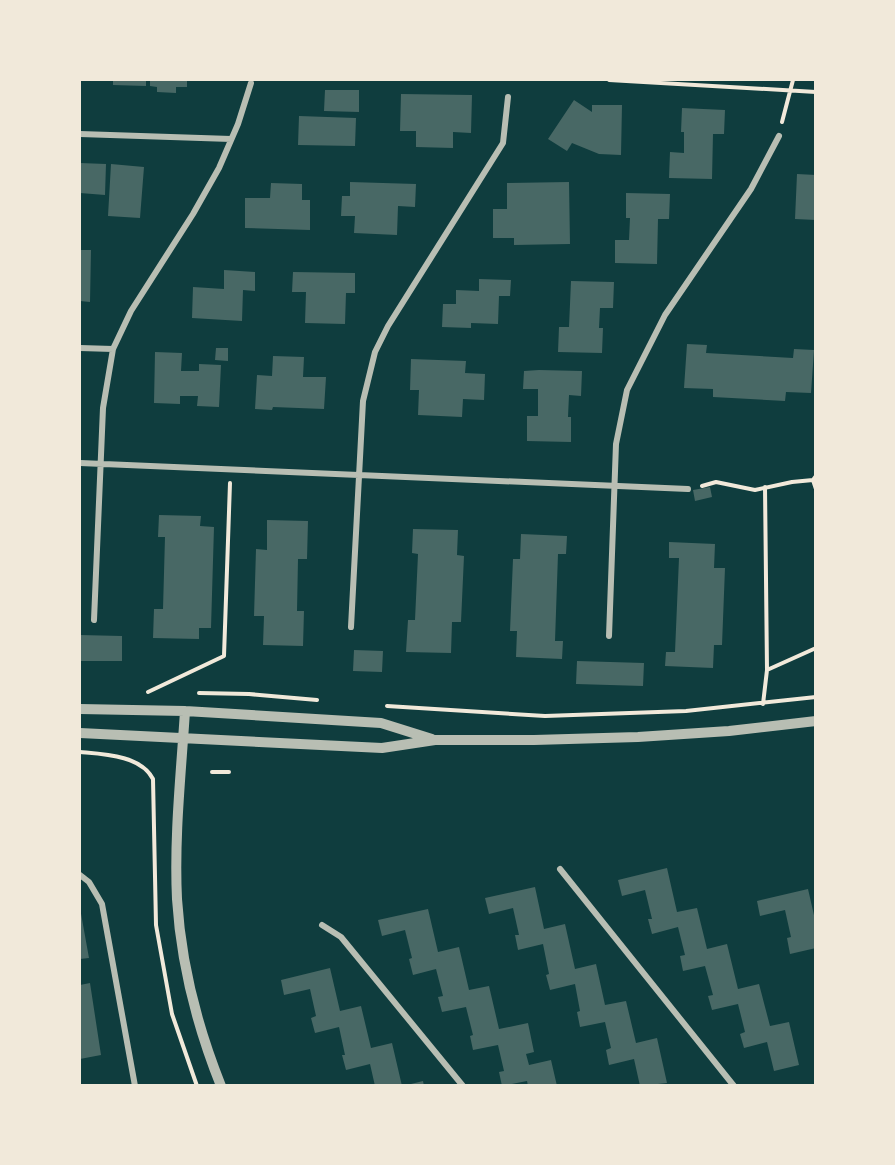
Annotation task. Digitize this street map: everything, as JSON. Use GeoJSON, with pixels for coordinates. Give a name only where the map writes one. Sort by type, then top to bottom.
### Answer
{"type":"FeatureCollection","features":[{"type":"Feature","properties":{"kind":"street"},"geometry":{"type":"LineString","coordinates":[[94,620],[103,408],[113,350],[131,311],[219,168],[238,124],[251,83]]}},
{"type":"Feature","properties":{"kind":"street"},"geometry":{"type":"LineString","coordinates":[[351,627],[363,401],[375,352],[418,276],[503,143],[507,97]]}},
{"type":"Feature","properties":{"kind":"street"},"geometry":{"type":"LineString","coordinates":[[80,134],[231,139]]}},
{"type":"Feature","properties":{"kind":"street"},"geometry":{"type":"LineString","coordinates":[[609,636],[616,444],[627,390],[665,315],[751,189],[779,136]]}},
{"type":"Feature","properties":{"kind":"street"},"geometry":{"type":"LineString","coordinates":[[80,348],[113,350]]}},
{"type":"Feature","properties":{"kind":"street"},"geometry":{"type":"LineString","coordinates":[[80,464],[688,489]]}},
{"type":"Feature","properties":{"kind":"street"},"geometry":{"type":"LineString","coordinates":[[80,709],[185,711],[381,723],[435,740]]}},
{"type":"Feature","properties":{"kind":"street"},"geometry":{"type":"LineString","coordinates":[[185,711],[177,831],[177,900],[189,989],[201,1033],[221,1086]]}},
{"type":"Feature","properties":{"kind":"street"},"geometry":{"type":"LineString","coordinates":[[80,733],[382,748],[435,740],[638,737],[816,722]]}},
{"type":"Feature","properties":{"kind":"street"},"geometry":{"type":"LineString","coordinates":[[560,869],[734,1086]]}},
{"type":"Feature","properties":{"kind":"street"},"geometry":{"type":"LineString","coordinates":[[80,876],[89,882],[102,904],[135,1086]]}},
{"type":"Feature","properties":{"kind":"street"},"geometry":{"type":"LineString","coordinates":[[322,925],[340,937],[463,1086]]}},
{"type":"Feature","properties":{"kind":"path"},"geometry":{"type":"LineString","coordinates":[[609,80],[816,92]]}},
{"type":"Feature","properties":{"kind":"path"},"geometry":{"type":"LineString","coordinates":[[779,136],[793,80]]}},
{"type":"Feature","properties":{"kind":"path"},"geometry":{"type":"LineString","coordinates":[[153,691],[224,656],[231,470]]}},
{"type":"Feature","properties":{"kind":"path"},"geometry":{"type":"LineString","coordinates":[[688,489],[716,482],[755,490],[814,478],[816,489]]}},
{"type":"Feature","properties":{"kind":"path"},"geometry":{"type":"LineString","coordinates":[[763,704],[767,670],[765,487]]}},
{"type":"Feature","properties":{"kind":"path"},"geometry":{"type":"LineString","coordinates":[[767,670],[816,648]]}},
{"type":"Feature","properties":{"kind":"path"},"geometry":{"type":"LineString","coordinates":[[145,692],[161,692]]}},
{"type":"Feature","properties":{"kind":"path"},"geometry":{"type":"LineString","coordinates":[[194,693],[249,694],[320,700]]}},
{"type":"Feature","properties":{"kind":"path"},"geometry":{"type":"LineString","coordinates":[[383,706],[544,716],[687,711],[816,697]]}},
{"type":"Feature","properties":{"kind":"path"},"geometry":{"type":"LineString","coordinates":[[80,752],[114,755],[129,760],[144,770]]}},
{"type":"Feature","properties":{"kind":"path"},"geometry":{"type":"LineString","coordinates":[[212,772],[229,772]]}},
{"type":"Feature","properties":{"kind":"building"},"geometry":{"type":"Polygon","coordinates":[[[113,80],[146,80],[146,86],[113,85],[113,80]]]}},
{"type":"Feature","properties":{"kind":"building"},"geometry":{"type":"Polygon","coordinates":[[[150,80],[187,80],[187,87],[176,87],[176,93],[157,92],[157,87],[150,86],[150,80]]]}},
{"type":"Feature","properties":{"kind":"building"},"geometry":{"type":"Polygon","coordinates":[[[325,90],[359,90],[359,112],[324,111],[325,90]]]}},
{"type":"Feature","properties":{"kind":"building"},"geometry":{"type":"Polygon","coordinates":[[[401,94],[472,95],[471,133],[453,132],[453,148],[416,147],[416,131],[400,131],[401,94]]]}},
{"type":"Feature","properties":{"kind":"building"},"geometry":{"type":"Polygon","coordinates":[[[574,100],[592,112],[592,105],[622,105],[621,155],[599,154],[572,143],[567,151],[548,139],[574,100]]]}},
{"type":"Feature","properties":{"kind":"building"},"geometry":{"type":"Polygon","coordinates":[[[682,108],[725,110],[724,134],[713,134],[712,179],[669,178],[670,152],[684,153],[684,132],[681,132],[682,108]]]}},
{"type":"Feature","properties":{"kind":"building"},"geometry":{"type":"Polygon","coordinates":[[[299,116],[356,118],[355,146],[298,145],[299,116]]]}},
{"type":"Feature","properties":{"kind":"building"},"geometry":{"type":"Polygon","coordinates":[[[80,163],[106,164],[105,195],[80,193],[80,163]]]}},
{"type":"Feature","properties":{"kind":"building"},"geometry":{"type":"Polygon","coordinates":[[[111,164],[144,167],[140,218],[108,216],[111,164]]]}},
{"type":"Feature","properties":{"kind":"building"},"geometry":{"type":"Polygon","coordinates":[[[797,174],[816,175],[816,220],[795,219],[797,174]]]}},
{"type":"Feature","properties":{"kind":"building"},"geometry":{"type":"Polygon","coordinates":[[[350,182],[416,184],[415,207],[398,206],[397,235],[354,233],[355,216],[341,216],[342,196],[350,196],[350,182]]]}},
{"type":"Feature","properties":{"kind":"building"},"geometry":{"type":"Polygon","coordinates":[[[569,182],[570,244],[514,245],[514,238],[493,238],[493,209],[507,209],[507,183],[569,182]]]}},
{"type":"Feature","properties":{"kind":"building"},"geometry":{"type":"Polygon","coordinates":[[[271,183],[302,184],[302,200],[310,200],[310,230],[245,228],[245,198],[270,198],[271,183]]]}},
{"type":"Feature","properties":{"kind":"building"},"geometry":{"type":"Polygon","coordinates":[[[626,193],[670,194],[669,219],[658,219],[657,264],[615,263],[615,240],[629,240],[630,218],[626,218],[626,193]]]}},
{"type":"Feature","properties":{"kind":"building"},"geometry":{"type":"Polygon","coordinates":[[[80,250],[91,250],[90,302],[80,301],[80,250]]]}},
{"type":"Feature","properties":{"kind":"building"},"geometry":{"type":"Polygon","coordinates":[[[224,270],[255,272],[255,291],[243,290],[242,321],[192,318],[193,287],[224,289],[224,270]]]}},
{"type":"Feature","properties":{"kind":"building"},"geometry":{"type":"Polygon","coordinates":[[[293,272],[355,273],[355,293],[346,293],[345,324],[305,323],[306,292],[292,292],[293,272]]]}},
{"type":"Feature","properties":{"kind":"building"},"geometry":{"type":"Polygon","coordinates":[[[479,279],[511,280],[510,296],[499,296],[498,324],[471,323],[471,328],[442,327],[443,304],[456,304],[456,290],[479,291],[479,279]]]}},
{"type":"Feature","properties":{"kind":"building"},"geometry":{"type":"Polygon","coordinates":[[[571,281],[614,282],[613,308],[600,308],[599,328],[603,328],[602,353],[558,352],[559,327],[569,327],[571,281]]]}},
{"type":"Feature","properties":{"kind":"building"},"geometry":{"type":"Polygon","coordinates":[[[687,344],[707,345],[706,353],[793,358],[794,349],[814,350],[811,393],[786,392],[785,401],[713,397],[713,389],[684,388],[687,344]]]}},
{"type":"Feature","properties":{"kind":"building"},"geometry":{"type":"Polygon","coordinates":[[[216,348],[228,348],[228,361],[215,360],[216,348]]]}},
{"type":"Feature","properties":{"kind":"building"},"geometry":{"type":"Polygon","coordinates":[[[155,352],[182,353],[181,371],[199,371],[199,364],[221,365],[219,407],[197,406],[198,396],[180,396],[180,404],[154,403],[155,352]]]}},
{"type":"Feature","properties":{"kind":"building"},"geometry":{"type":"Polygon","coordinates":[[[273,356],[304,357],[303,377],[326,377],[324,409],[273,407],[272,410],[255,409],[257,375],[272,376],[273,356]]]}},
{"type":"Feature","properties":{"kind":"building"},"geometry":{"type":"Polygon","coordinates":[[[411,359],[466,361],[465,373],[485,374],[484,400],[463,399],[462,417],[418,415],[419,390],[410,390],[411,359]]]}},
{"type":"Feature","properties":{"kind":"building"},"geometry":{"type":"Polygon","coordinates":[[[524,371],[582,371],[581,396],[569,395],[568,417],[571,417],[571,442],[527,441],[527,416],[538,416],[538,389],[523,389],[524,371]]]}},
{"type":"Feature","properties":{"kind":"building"},"geometry":{"type":"Polygon","coordinates":[[[710,487],[712,497],[695,501],[693,490],[710,487]]]}},
{"type":"Feature","properties":{"kind":"building"},"geometry":{"type":"Polygon","coordinates":[[[159,515],[201,516],[200,526],[214,527],[211,628],[199,628],[199,639],[153,638],[154,609],[163,609],[165,537],[158,537],[159,515]]]}},
{"type":"Feature","properties":{"kind":"building"},"geometry":{"type":"Polygon","coordinates":[[[267,520],[308,521],[307,559],[298,559],[297,611],[304,611],[303,646],[263,645],[264,616],[254,616],[256,549],[267,550],[267,520]]]}},
{"type":"Feature","properties":{"kind":"building"},"geometry":{"type":"Polygon","coordinates":[[[413,529],[458,530],[457,555],[464,556],[461,622],[452,622],[451,653],[406,652],[408,620],[415,620],[418,554],[412,553],[413,529]]]}},
{"type":"Feature","properties":{"kind":"building"},"geometry":{"type":"Polygon","coordinates":[[[521,534],[567,536],[566,554],[558,554],[555,641],[563,641],[562,659],[516,657],[517,631],[510,631],[513,559],[520,559],[521,534]]]}},
{"type":"Feature","properties":{"kind":"building"},"geometry":{"type":"Polygon","coordinates":[[[669,542],[715,544],[714,568],[725,568],[722,645],[714,645],[713,668],[665,666],[666,652],[675,652],[679,558],[669,558],[669,542]]]}},
{"type":"Feature","properties":{"kind":"building"},"geometry":{"type":"Polygon","coordinates":[[[80,635],[122,636],[122,661],[80,661],[80,635]]]}},
{"type":"Feature","properties":{"kind":"building"},"geometry":{"type":"Polygon","coordinates":[[[354,650],[383,651],[382,672],[353,671],[354,650]]]}},
{"type":"Feature","properties":{"kind":"building"},"geometry":{"type":"Polygon","coordinates":[[[577,661],[644,663],[643,686],[576,684],[577,661]]]}},
{"type":"Feature","properties":{"kind":"building"},"geometry":{"type":"Polygon","coordinates":[[[667,868],[677,912],[697,908],[707,949],[727,944],[738,989],[759,984],[770,1026],[789,1022],[799,1065],[774,1071],[767,1042],[744,1048],[740,1034],[745,1032],[738,1004],[712,1010],[708,996],[713,995],[705,966],[683,971],[680,956],[685,955],[678,927],[652,934],[648,919],[652,919],[645,890],[622,896],[618,880],[667,868]]]}},
{"type":"Feature","properties":{"kind":"building"},"geometry":{"type":"Polygon","coordinates":[[[535,887],[544,929],[565,924],[575,969],[596,964],[605,1005],[626,1001],[636,1043],[657,1038],[667,1083],[640,1086],[634,1059],[609,1065],[606,1050],[611,1048],[605,1022],[580,1027],[577,1012],[580,1011],[575,984],[550,990],[543,944],[518,950],[515,935],[519,935],[513,908],[489,914],[485,898],[535,887]]]}},
{"type":"Feature","properties":{"kind":"building"},"geometry":{"type":"Polygon","coordinates":[[[808,889],[816,924],[816,948],[790,954],[787,938],[791,937],[785,910],[760,916],[757,901],[808,889]]]}},
{"type":"Feature","properties":{"kind":"building"},"geometry":{"type":"Polygon","coordinates":[[[80,908],[89,958],[80,959],[80,908]]]}},
{"type":"Feature","properties":{"kind":"building"},"geometry":{"type":"Polygon","coordinates":[[[428,909],[438,952],[459,947],[469,990],[489,986],[499,1029],[528,1023],[534,1052],[526,1054],[529,1065],[551,1060],[557,1086],[528,1086],[527,1081],[502,1086],[499,1072],[504,1071],[498,1045],[473,1050],[470,1036],[473,1035],[466,1007],[442,1012],[438,997],[443,996],[436,969],[413,975],[409,959],[412,958],[405,930],[382,936],[378,920],[428,909]]]}},
{"type":"Feature","properties":{"kind":"building"},"geometry":{"type":"Polygon","coordinates":[[[330,968],[340,1011],[361,1006],[371,1048],[392,1043],[402,1086],[375,1086],[370,1064],[346,1070],[339,1027],[315,1033],[311,1018],[316,1016],[310,989],[284,995],[281,980],[330,968]]]}},
{"type":"Feature","properties":{"kind":"building"},"geometry":{"type":"Polygon","coordinates":[[[90,983],[101,1055],[80,1059],[80,985],[90,983]]]}},
{"type":"Feature","properties":{"kind":"building"},"geometry":{"type":"Polygon","coordinates":[[[423,1081],[424,1086],[407,1086],[407,1085],[423,1081]]]}}]}
